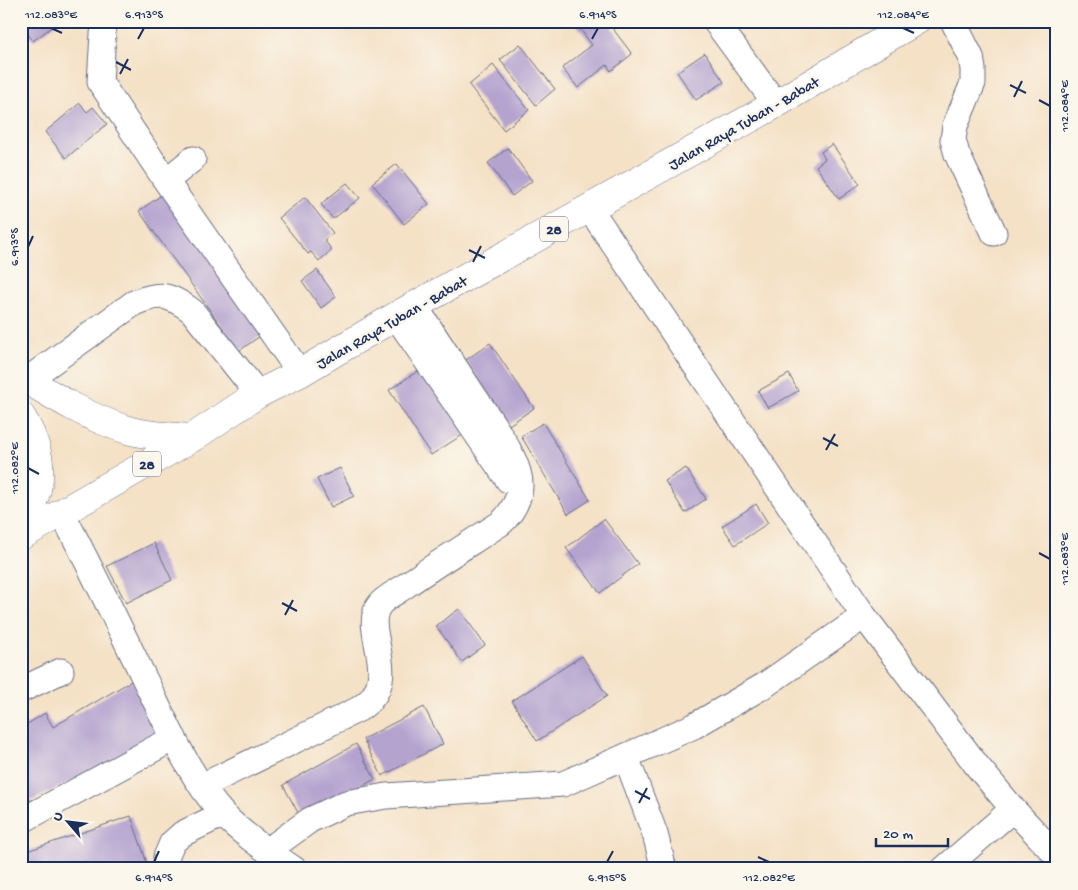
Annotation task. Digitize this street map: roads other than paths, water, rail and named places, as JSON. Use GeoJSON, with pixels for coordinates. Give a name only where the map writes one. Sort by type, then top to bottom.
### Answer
{"type":"FeatureCollection","features":[{"type":"Feature","properties":{"kind":"highway","name":"Jalan Raya Tuban - Babat"},"geometry":{"type":"LineString","coordinates":[[62,513],[192,438],[258,394],[300,373],[406,311],[776,104],[916,21]]}},
{"type":"Feature","properties":{"kind":"highway"},"geometry":{"type":"LineString","coordinates":[[24,378],[62,402],[119,426],[150,434],[192,438]]}},
{"type":"Feature","properties":{"kind":"highway"},"geometry":{"type":"LineString","coordinates":[[21,416],[37,446],[40,466],[38,482],[30,510],[21,523]]}},
{"type":"Feature","properties":{"kind":"highway","name":"28"},"geometry":{"type":"LineString","coordinates":[[21,536],[62,513]]}},
{"type":"Feature","properties":{"kind":"street"},"geometry":{"type":"LineString","coordinates":[[715,21],[776,104]]}},
{"type":"Feature","properties":{"kind":"street"},"geometry":{"type":"LineString","coordinates":[[953,21],[971,57],[973,69],[973,83],[955,126],[953,140],[957,154],[994,233]]}},
{"type":"Feature","properties":{"kind":"street"},"geometry":{"type":"LineString","coordinates":[[103,34],[100,82],[166,181],[300,373]]}},
{"type":"Feature","properties":{"kind":"street"},"geometry":{"type":"LineString","coordinates":[[166,181],[193,159]]}},
{"type":"Feature","properties":{"kind":"street"},"geometry":{"type":"LineString","coordinates":[[590,209],[864,616],[978,767],[1013,810],[1057,856]]}},
{"type":"Feature","properties":{"kind":"street"},"geometry":{"type":"LineString","coordinates":[[24,378],[134,303],[152,295],[167,296],[192,310],[258,394]]}},
{"type":"Feature","properties":{"kind":"street"},"geometry":{"type":"LineString","coordinates":[[202,786],[359,709],[370,700],[377,691],[380,680],[381,662],[374,624],[375,613],[380,604],[501,523],[514,508],[520,489],[518,473],[503,440],[406,311]]}},
{"type":"Feature","properties":{"kind":"street"},"geometry":{"type":"LineString","coordinates":[[62,513],[174,738],[202,786],[223,814],[267,851],[294,869]]}},
{"type":"Feature","properties":{"kind":"street"},"geometry":{"type":"LineString","coordinates":[[267,851],[310,820],[346,803],[386,796],[563,784],[694,726],[756,690],[864,616]]}},
{"type":"Feature","properties":{"kind":"street"},"geometry":{"type":"LineString","coordinates":[[21,690],[61,671]]}},
{"type":"Feature","properties":{"kind":"street"},"geometry":{"type":"LineString","coordinates":[[21,821],[174,738]]}},
{"type":"Feature","properties":{"kind":"street"},"geometry":{"type":"LineString","coordinates":[[626,757],[655,834],[664,869]]}},
{"type":"Feature","properties":{"kind":"street"},"geometry":{"type":"LineString","coordinates":[[944,869],[1013,810]]}},
{"type":"Feature","properties":{"kind":"street"},"geometry":{"type":"LineString","coordinates":[[169,869],[166,857],[172,843],[182,834],[223,814]]}}]}
